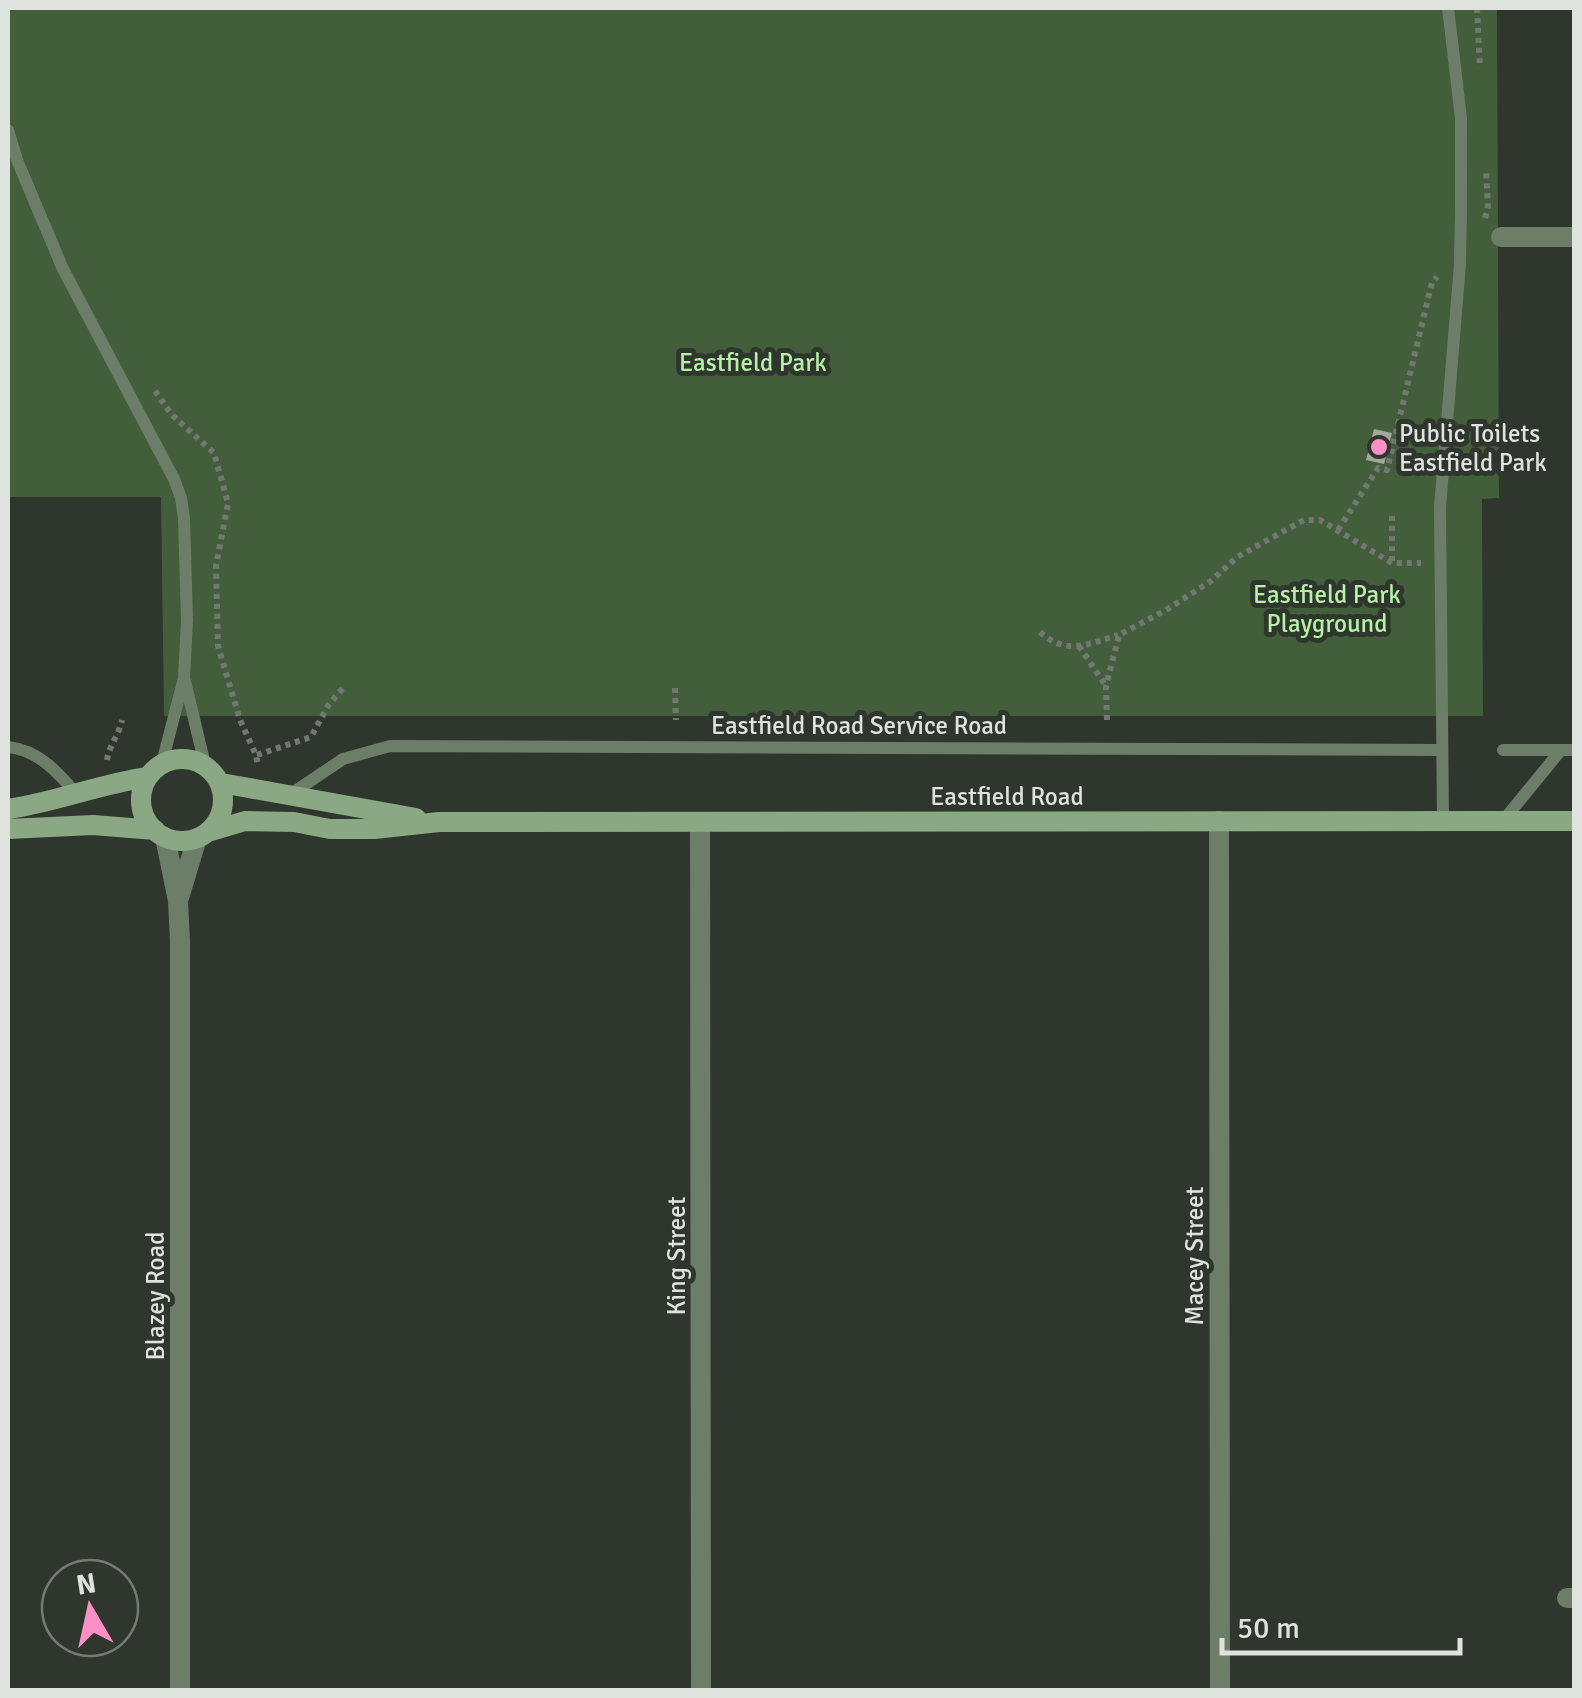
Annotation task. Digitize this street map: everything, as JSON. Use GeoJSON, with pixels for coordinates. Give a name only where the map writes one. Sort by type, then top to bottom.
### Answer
{"type":"FeatureCollection","features":[{"type":"Feature","properties":{"kind":"main road"},"geometry":{"type":"LineString","coordinates":[[8,809],[77,795],[155,770],[173,759],[187,758],[213,771],[224,798],[215,825],[191,840],[174,841],[160,834],[93,825],[8,829]]}},
{"type":"Feature","properties":{"kind":"main road"},"geometry":{"type":"LineString","coordinates":[[155,770],[143,784],[140,799],[143,813],[160,834]]}},
{"type":"Feature","properties":{"kind":"main road","name":"Eastfield Road"},"geometry":{"type":"LineString","coordinates":[[221,783],[439,822]]}},
{"type":"Feature","properties":{"kind":"main road","name":"Eastfield Road"},"geometry":{"type":"LineString","coordinates":[[203,834],[245,821],[359,829],[439,822],[1574,821]]}},
{"type":"Feature","properties":{"kind":"street"},"geometry":{"type":"LineString","coordinates":[[1502,236],[1574,237]]}},
{"type":"Feature","properties":{"kind":"street","name":"Macey Street"},"geometry":{"type":"LineString","coordinates":[[1218,820],[1220,1690]]}},
{"type":"Feature","properties":{"kind":"street","name":"King Street"},"geometry":{"type":"LineString","coordinates":[[700,822],[701,1690]]}},
{"type":"Feature","properties":{"kind":"street","name":"Blazey Road"},"geometry":{"type":"LineString","coordinates":[[160,834],[178,901],[180,1690]]}},
{"type":"Feature","properties":{"kind":"street","name":"Blazey Road"},"geometry":{"type":"LineString","coordinates":[[178,901],[203,834]]}},
{"type":"Feature","properties":{"kind":"lane"},"geometry":{"type":"LineString","coordinates":[[1443,820],[1440,507],[1460,262],[1461,118],[1448,8]]}},
{"type":"Feature","properties":{"kind":"lane"},"geometry":{"type":"LineString","coordinates":[[8,130],[63,268],[181,498],[186,604],[184,678],[205,765]]}},
{"type":"Feature","properties":{"kind":"lane"},"geometry":{"type":"LineString","coordinates":[[155,770],[184,678]]}},
{"type":"Feature","properties":{"kind":"lane","name":"Eastfield Road Service Road"},"geometry":{"type":"LineString","coordinates":[[290,796],[343,759],[390,746],[1441,750]]}},
{"type":"Feature","properties":{"kind":"lane"},"geometry":{"type":"LineString","coordinates":[[8,748],[36,755],[77,795]]}},
{"type":"Feature","properties":{"kind":"lane"},"geometry":{"type":"LineString","coordinates":[[1504,750],[1568,750]]}},
{"type":"Feature","properties":{"kind":"lane"},"geometry":{"type":"LineString","coordinates":[[1503,821],[1568,750]]}},
{"type":"Feature","properties":{"kind":"path"},"geometry":{"type":"LineString","coordinates":[[1338,530],[1378,468],[1387,470],[1432,282],[1444,269],[1460,262]]}},
{"type":"Feature","properties":{"kind":"path"},"geometry":{"type":"LineString","coordinates":[[1392,515],[1392,563]]}},
{"type":"Feature","properties":{"kind":"path"},"geometry":{"type":"LineString","coordinates":[[1040,632],[1051,643],[1079,646],[1119,635],[1211,581],[1237,557],[1304,520],[1320,520],[1392,563],[1441,564]]}},
{"type":"Feature","properties":{"kind":"path"},"geometry":{"type":"LineString","coordinates":[[1107,720],[1106,686],[1119,635]]}},
{"type":"Feature","properties":{"kind":"path"},"geometry":{"type":"LineString","coordinates":[[1079,646],[1106,686]]}},
{"type":"Feature","properties":{"kind":"path"},"geometry":{"type":"LineString","coordinates":[[256,755],[311,736],[336,693],[345,686]]}},
{"type":"Feature","properties":{"kind":"path"},"geometry":{"type":"LineString","coordinates":[[675,688],[676,720]]}},
{"type":"Feature","properties":{"kind":"green space","name":"Eastfield Park"},"geometry":{"type":"Polygon","coordinates":[[[8,8],[1497,8],[1499,498],[1482,499],[1483,716],[164,716],[161,497],[8,497],[8,8]]]}},
{"type":"Feature","properties":{"kind":"building","name":"Public Toilets Eastfield Park"},"geometry":{"type":"Polygon","coordinates":[[[1374,429],[1392,433],[1384,464],[1366,460],[1374,429]]]}},
{"type":"Feature","properties":{"kind":"place","name":"Public Toilets Eastfield Park"},"geometry":{"type":"Point","coordinates":[1379,447]}},
{"type":"Feature","properties":{"kind":"park label","name":"Eastfield Park Playground"},"geometry":{"type":"Point","coordinates":[1327,608]}}]}
